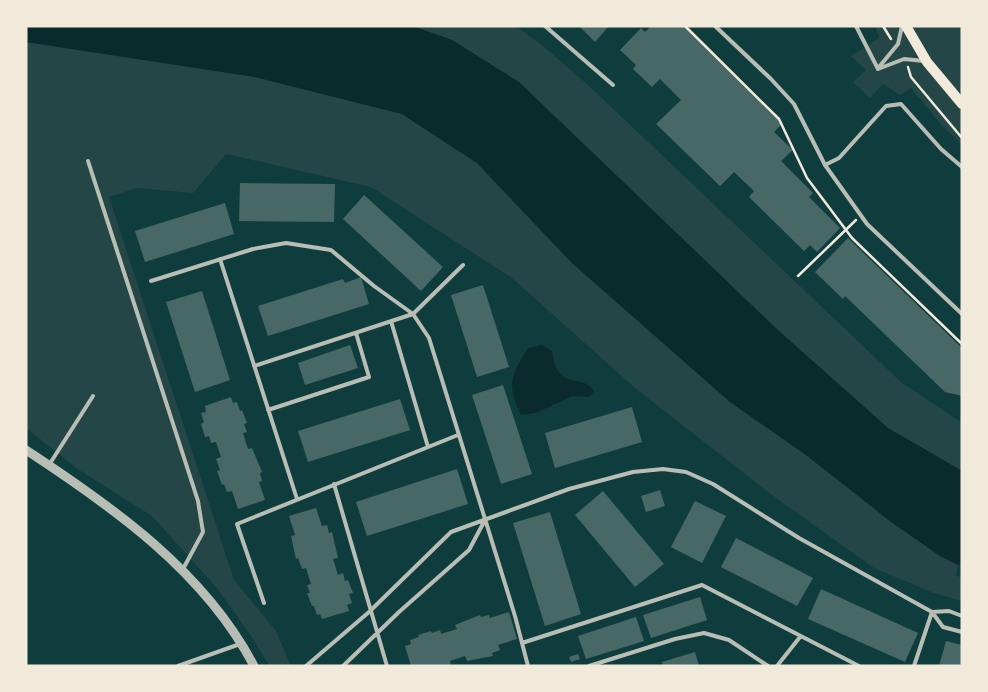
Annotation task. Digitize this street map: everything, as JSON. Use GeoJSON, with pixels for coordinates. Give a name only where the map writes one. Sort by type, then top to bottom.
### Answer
{"type":"FeatureCollection","features":[{"type":"Feature","properties":{"kind":"main road"},"geometry":{"type":"LineString","coordinates":[[906,26],[927,62],[962,104]]}},
{"type":"Feature","properties":{"kind":"street"},"geometry":{"type":"LineString","coordinates":[[26,450],[115,513],[183,569],[242,644],[254,666]]}},
{"type":"Feature","properties":{"kind":"lane"},"geometry":{"type":"LineString","coordinates":[[545,26],[613,85]]}},
{"type":"Feature","properties":{"kind":"lane"},"geometry":{"type":"LineString","coordinates":[[715,26],[794,104],[825,165],[867,224],[962,314]]}},
{"type":"Feature","properties":{"kind":"lane"},"geometry":{"type":"LineString","coordinates":[[856,26],[878,69]]}},
{"type":"Feature","properties":{"kind":"lane"},"geometry":{"type":"LineString","coordinates":[[878,69],[898,44],[902,26]]}},
{"type":"Feature","properties":{"kind":"lane"},"geometry":{"type":"LineString","coordinates":[[878,69],[907,60],[927,62]]}},
{"type":"Feature","properties":{"kind":"lane"},"geometry":{"type":"LineString","coordinates":[[825,165],[839,158],[886,106],[901,104],[941,149],[962,167]]}},
{"type":"Feature","properties":{"kind":"lane"},"geometry":{"type":"LineString","coordinates":[[88,161],[198,501],[203,532],[183,569]]}},
{"type":"Feature","properties":{"kind":"lane"},"geometry":{"type":"LineString","coordinates":[[151,281],[253,249],[286,243],[331,250],[374,286],[414,314],[429,338],[528,666]]}},
{"type":"Feature","properties":{"kind":"lane"},"geometry":{"type":"LineString","coordinates":[[220,259],[297,499]]}},
{"type":"Feature","properties":{"kind":"lane"},"geometry":{"type":"LineString","coordinates":[[254,366],[414,314],[463,265]]}},
{"type":"Feature","properties":{"kind":"lane"},"geometry":{"type":"LineString","coordinates":[[391,321],[428,447]]}},
{"type":"Feature","properties":{"kind":"lane"},"geometry":{"type":"LineString","coordinates":[[268,410],[369,377],[356,333]]}},
{"type":"Feature","properties":{"kind":"lane"},"geometry":{"type":"LineString","coordinates":[[49,465],[93,396]]}},
{"type":"Feature","properties":{"kind":"lane"},"geometry":{"type":"LineString","coordinates":[[264,604],[237,524],[458,435]]}},
{"type":"Feature","properties":{"kind":"lane"},"geometry":{"type":"LineString","coordinates":[[306,666],[371,610],[451,532],[569,489],[633,472],[662,469],[686,472],[713,484],[799,538],[932,612],[943,626],[962,632]]}},
{"type":"Feature","properties":{"kind":"lane"},"geometry":{"type":"LineString","coordinates":[[334,484],[388,666]]}},
{"type":"Feature","properties":{"kind":"lane"},"geometry":{"type":"LineString","coordinates":[[343,666],[470,550],[485,520]]}},
{"type":"Feature","properties":{"kind":"lane"},"geometry":{"type":"LineString","coordinates":[[522,643],[702,585],[859,666]]}},
{"type":"Feature","properties":{"kind":"lane"},"geometry":{"type":"LineString","coordinates":[[932,612],[949,611],[962,616]]}},
{"type":"Feature","properties":{"kind":"lane"},"geometry":{"type":"LineString","coordinates":[[914,666],[932,612]]}},
{"type":"Feature","properties":{"kind":"lane"},"geometry":{"type":"LineString","coordinates":[[589,666],[675,638],[704,633],[729,640],[768,666]]}},
{"type":"Feature","properties":{"kind":"lane"},"geometry":{"type":"LineString","coordinates":[[777,666],[800,637]]}},
{"type":"Feature","properties":{"kind":"lane"},"geometry":{"type":"LineString","coordinates":[[178,666],[242,644]]}},
{"type":"Feature","properties":{"kind":"path"},"geometry":{"type":"LineString","coordinates":[[685,26],[779,119],[807,178],[845,229],[962,344]]}},
{"type":"Feature","properties":{"kind":"path"},"geometry":{"type":"LineString","coordinates":[[883,26],[885,32],[898,44]]}},
{"type":"Feature","properties":{"kind":"path"},"geometry":{"type":"LineString","coordinates":[[907,60],[911,76],[962,138]]}},
{"type":"Feature","properties":{"kind":"path"},"geometry":{"type":"LineString","coordinates":[[798,276],[845,229],[861,216]]}},
{"type":"Feature","properties":{"kind":"shaded area"},"geometry":{"type":"Polygon","coordinates":[[[26,26],[412,26],[452,40],[519,82],[780,332],[888,428],[962,471],[962,561],[958,565],[940,556],[891,522],[806,455],[730,402],[572,263],[477,163],[402,114],[255,77],[26,42],[26,26]]]}},
{"type":"Feature","properties":{"kind":"shaded area"},"geometry":{"type":"Polygon","coordinates":[[[412,26],[516,26],[543,46],[588,85],[902,383],[962,423],[962,471],[888,428],[452,40],[412,26]]]}},
{"type":"Feature","properties":{"kind":"shaded area"},"geometry":{"type":"Polygon","coordinates":[[[875,26],[962,26],[962,144],[943,127],[911,88],[900,95],[883,84],[870,98],[853,82],[866,70],[851,56],[879,38],[875,26]]]}},
{"type":"Feature","properties":{"kind":"shaded area"},"geometry":{"type":"Polygon","coordinates":[[[26,42],[255,77],[402,114],[477,163],[572,263],[730,402],[806,455],[940,556],[958,565],[956,575],[962,578],[962,601],[931,592],[874,568],[772,495],[635,388],[512,278],[371,187],[226,154],[193,193],[137,188],[109,197],[234,580],[276,631],[291,666],[269,666],[254,640],[217,588],[152,516],[79,470],[26,428],[26,42]]]}},
{"type":"Feature","properties":{"kind":"shaded area"},"geometry":{"type":"Polygon","coordinates":[[[542,345],[552,351],[555,364],[565,378],[585,383],[594,392],[588,397],[572,396],[536,413],[521,415],[513,395],[514,373],[528,348],[542,345]]]}},
{"type":"Feature","properties":{"kind":"building"},"geometry":{"type":"Polygon","coordinates":[[[579,26],[609,26],[595,42],[579,26]]]}},
{"type":"Feature","properties":{"kind":"building"},"geometry":{"type":"Polygon","coordinates":[[[651,26],[684,26],[783,123],[774,132],[793,150],[781,161],[813,193],[809,197],[840,228],[817,252],[810,245],[804,251],[749,197],[754,191],[734,172],[720,186],[656,124],[681,100],[660,79],[652,87],[633,69],[636,65],[620,50],[641,28],[645,32],[651,26]]]}},
{"type":"Feature","properties":{"kind":"building"},"geometry":{"type":"Polygon","coordinates":[[[240,183],[335,184],[334,222],[239,221],[240,183]]]}},
{"type":"Feature","properties":{"kind":"building"},"geometry":{"type":"Polygon","coordinates":[[[364,195],[443,267],[421,291],[343,219],[364,195]]]}},
{"type":"Feature","properties":{"kind":"building"},"geometry":{"type":"Polygon","coordinates":[[[225,203],[234,234],[145,262],[135,231],[225,203]]]}},
{"type":"Feature","properties":{"kind":"building"},"geometry":{"type":"Polygon","coordinates":[[[848,238],[962,348],[962,396],[945,392],[845,296],[843,299],[815,272],[848,238]]]}},
{"type":"Feature","properties":{"kind":"building"},"geometry":{"type":"Polygon","coordinates":[[[361,277],[369,304],[268,336],[258,306],[343,279],[345,283],[361,277]]]}},
{"type":"Feature","properties":{"kind":"building"},"geometry":{"type":"Polygon","coordinates":[[[483,285],[509,367],[477,377],[451,295],[483,285]]]}},
{"type":"Feature","properties":{"kind":"building"},"geometry":{"type":"Polygon","coordinates":[[[202,291],[230,380],[195,392],[166,302],[202,291]]]}},
{"type":"Feature","properties":{"kind":"building"},"geometry":{"type":"Polygon","coordinates":[[[350,345],[358,368],[305,385],[298,363],[350,345]]]}},
{"type":"Feature","properties":{"kind":"building"},"geometry":{"type":"Polygon","coordinates":[[[503,385],[532,474],[501,484],[472,395],[503,385]]]}},
{"type":"Feature","properties":{"kind":"building"},"geometry":{"type":"Polygon","coordinates":[[[231,397],[233,403],[237,402],[240,411],[242,410],[247,423],[244,424],[247,432],[243,433],[248,449],[252,448],[262,472],[260,473],[262,481],[259,482],[265,500],[238,509],[232,491],[227,492],[224,484],[222,485],[217,471],[220,470],[216,459],[221,457],[216,442],[211,443],[209,436],[205,437],[201,424],[204,422],[201,413],[206,412],[205,406],[231,397]]]}},
{"type":"Feature","properties":{"kind":"building"},"geometry":{"type":"Polygon","coordinates":[[[400,399],[410,430],[308,462],[298,431],[400,399]]]}},
{"type":"Feature","properties":{"kind":"building"},"geometry":{"type":"Polygon","coordinates":[[[632,407],[642,442],[555,468],[545,433],[632,407]]]}},
{"type":"Feature","properties":{"kind":"building"},"geometry":{"type":"Polygon","coordinates":[[[457,469],[468,504],[367,536],[356,502],[457,469]]]}},
{"type":"Feature","properties":{"kind":"building"},"geometry":{"type":"Polygon","coordinates":[[[660,490],[665,506],[646,512],[641,496],[660,490]]]}},
{"type":"Feature","properties":{"kind":"building"},"geometry":{"type":"Polygon","coordinates":[[[603,491],[664,564],[635,587],[575,515],[603,491]]]}},
{"type":"Feature","properties":{"kind":"building"},"geometry":{"type":"Polygon","coordinates":[[[695,501],[726,516],[702,563],[671,547],[695,501]]]}},
{"type":"Feature","properties":{"kind":"building"},"geometry":{"type":"Polygon","coordinates":[[[316,508],[322,526],[327,525],[329,533],[332,532],[338,558],[333,559],[338,575],[343,573],[345,581],[348,580],[353,593],[349,594],[352,603],[347,605],[349,611],[322,619],[320,614],[317,615],[307,593],[310,593],[307,585],[311,584],[306,568],[302,569],[298,558],[296,559],[291,536],[295,535],[289,516],[316,508]]]}},
{"type":"Feature","properties":{"kind":"building"},"geometry":{"type":"Polygon","coordinates":[[[550,512],[581,614],[545,626],[513,523],[550,512]]]}},
{"type":"Feature","properties":{"kind":"building"},"geometry":{"type":"Polygon","coordinates":[[[736,538],[813,578],[797,606],[721,567],[736,538]]]}},
{"type":"Feature","properties":{"kind":"building"},"geometry":{"type":"Polygon","coordinates":[[[821,589],[918,633],[905,662],[808,619],[821,589]]]}},
{"type":"Feature","properties":{"kind":"building"},"geometry":{"type":"Polygon","coordinates":[[[700,597],[707,620],[651,638],[643,615],[700,597]]]}},
{"type":"Feature","properties":{"kind":"building"},"geometry":{"type":"Polygon","coordinates":[[[509,612],[517,639],[498,645],[500,650],[492,653],[493,656],[467,661],[465,656],[450,661],[451,666],[411,666],[405,646],[411,644],[410,640],[419,637],[418,635],[440,630],[441,634],[457,629],[455,625],[480,615],[481,617],[489,615],[490,618],[509,612]]]}},
{"type":"Feature","properties":{"kind":"building"},"geometry":{"type":"Polygon","coordinates":[[[636,617],[644,641],[586,659],[578,636],[636,617]]]}},
{"type":"Feature","properties":{"kind":"building"},"geometry":{"type":"Polygon","coordinates":[[[946,641],[962,645],[962,666],[939,666],[946,641]]]}},
{"type":"Feature","properties":{"kind":"building"},"geometry":{"type":"Polygon","coordinates":[[[695,652],[699,666],[663,666],[662,662],[695,652]]]}},
{"type":"Feature","properties":{"kind":"building"},"geometry":{"type":"Polygon","coordinates":[[[578,654],[580,659],[571,662],[569,657],[578,654]]]}}]}
